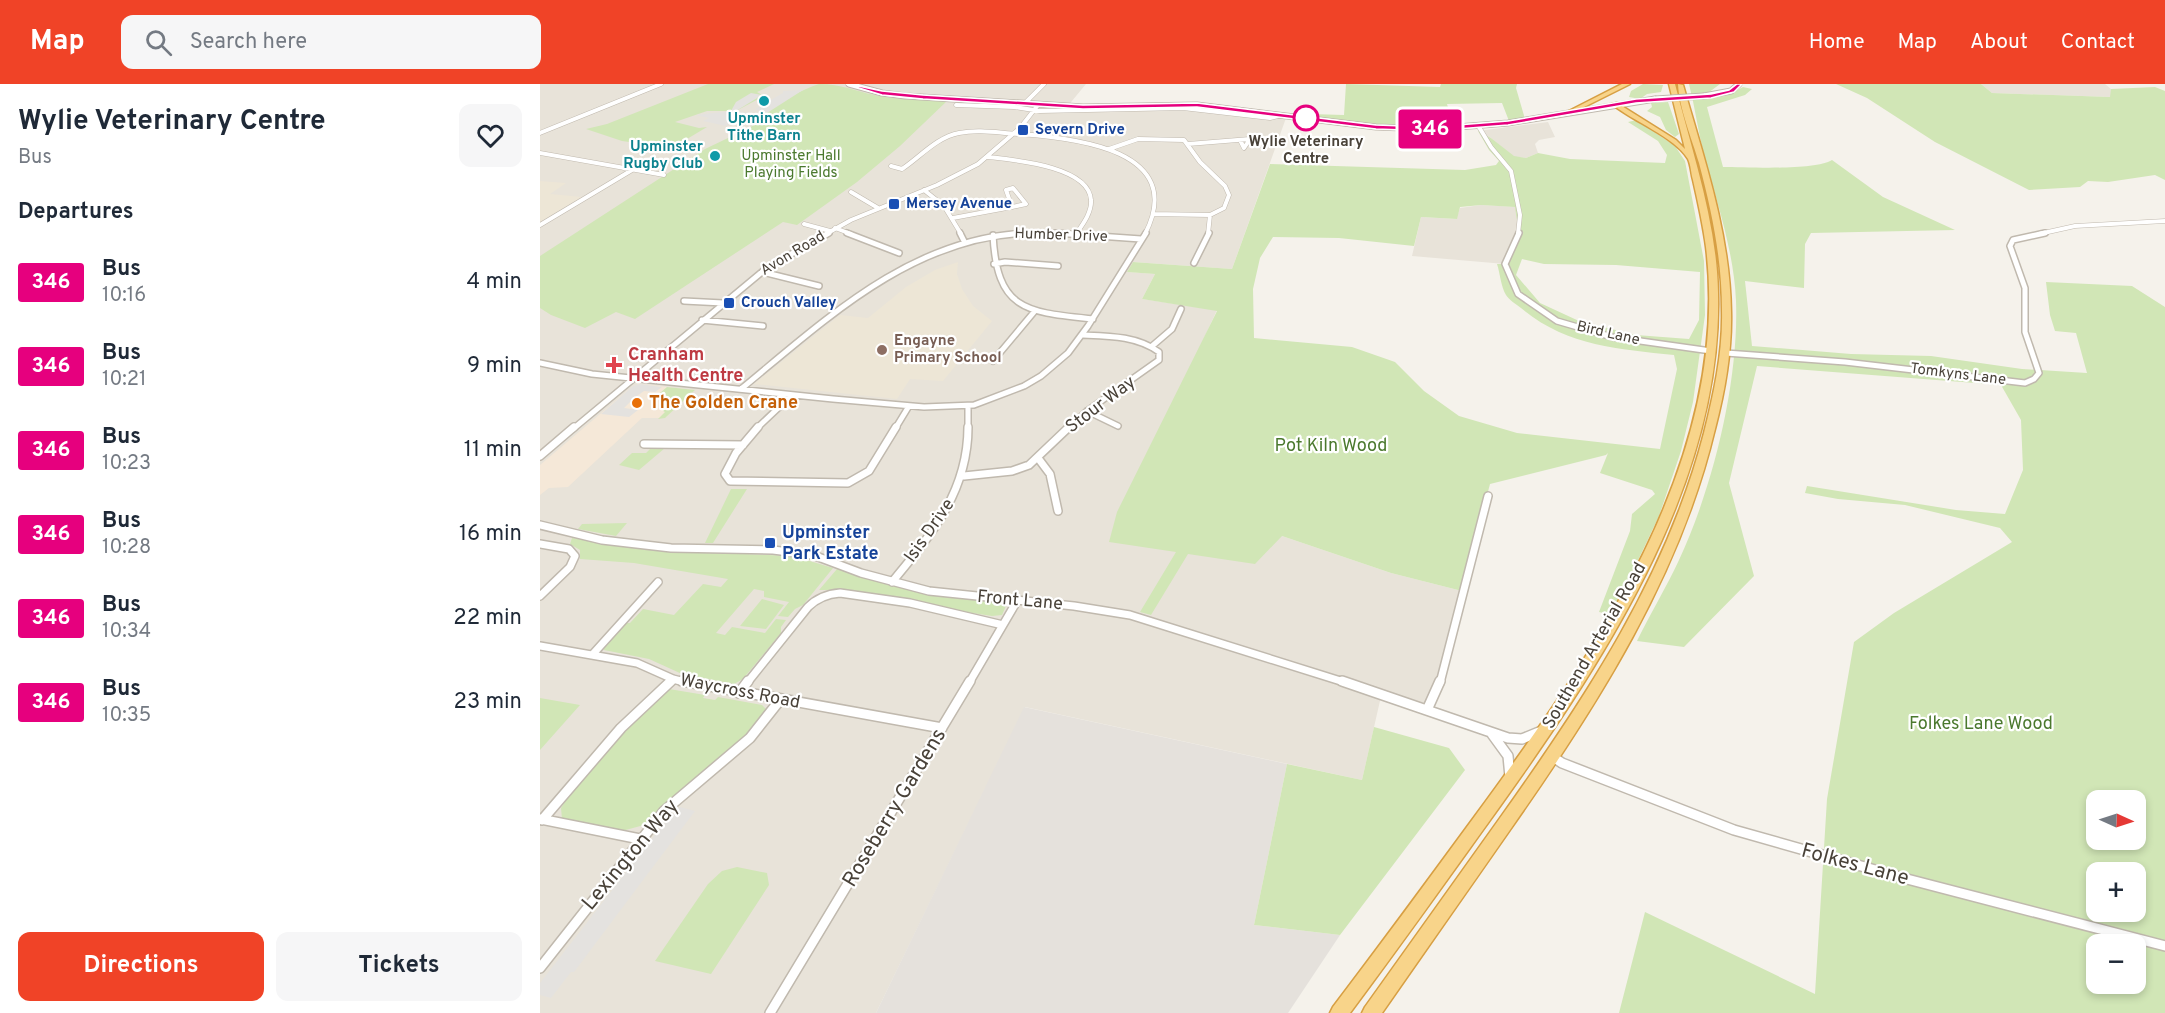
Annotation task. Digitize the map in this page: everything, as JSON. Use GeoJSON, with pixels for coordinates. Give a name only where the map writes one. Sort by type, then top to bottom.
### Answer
{"type":"FeatureCollection","features":[{"type":"Feature","properties":{"kind":"highway"},"geometry":{"type":"LineString","coordinates":[[1570,112],[1627,84]]}},
{"type":"Feature","properties":{"kind":"highway","name":"Southend Arterial Road"},"geometry":{"type":"LineString","coordinates":[[1340,1013],[1553,719],[1609,628],[1651,548],[1685,469],[1701,406],[1711,351],[1714,294],[1707,233],[1672,84]]}},
{"type":"Feature","properties":{"kind":"highway","name":"Southend Arterial Road"},"geometry":{"type":"LineString","coordinates":[[1371,1013],[1553,757],[1600,682],[1668,557],[1692,498],[1707,451],[1725,353],[1727,312],[1723,254],[1680,84]]}},
{"type":"Feature","properties":{"kind":"highway"},"geometry":{"type":"LineString","coordinates":[[1607,93],[1605,96],[1607,98],[1624,103]]}},
{"type":"Feature","properties":{"kind":"highway"},"geometry":{"type":"LineString","coordinates":[[1615,104],[1674,141],[1689,158]]}},
{"type":"Feature","properties":{"kind":"street"},"geometry":{"type":"LineString","coordinates":[[540,133],[661,84]]}},
{"type":"Feature","properties":{"kind":"street"},"geometry":{"type":"LineString","coordinates":[[849,84],[903,96],[1025,103],[1035,109]]}},
{"type":"Feature","properties":{"kind":"street"},"geometry":{"type":"LineString","coordinates":[[1025,103],[1044,84]]}},
{"type":"Feature","properties":{"kind":"street"},"geometry":{"type":"LineString","coordinates":[[1723,93],[1733,84]]}},
{"type":"Feature","properties":{"kind":"street"},"geometry":{"type":"LineString","coordinates":[[956,105],[1035,109],[1197,105],[1386,128],[1479,127],[1615,104],[1723,93],[1731,91],[1739,84]]}},
{"type":"Feature","properties":{"kind":"street","name":"Avon Road"},"geometry":{"type":"LineString","coordinates":[[540,456],[762,272],[833,230],[878,208],[962,173],[988,157],[1035,109]]}},
{"type":"Feature","properties":{"kind":"street","name":"Bird Lane"},"geometry":{"type":"LineString","coordinates":[[1479,127],[1491,147],[1511,171],[1520,228],[1504,264],[1518,294],[1557,321],[1589,332],[1711,351]]}},
{"type":"Feature","properties":{"kind":"street"},"geometry":{"type":"LineString","coordinates":[[540,363],[572,371],[792,395],[909,406],[968,406],[1013,391],[1042,376],[1061,362],[1093,319],[1141,239],[1153,214],[1155,195],[1150,179],[1137,165],[1109,149],[1066,138],[969,132],[952,134],[902,169],[891,166]]}},
{"type":"Feature","properties":{"kind":"street"},"geometry":{"type":"LineString","coordinates":[[1109,149],[1144,138],[1181,139],[1188,144],[1200,162],[1225,186],[1229,195],[1224,208],[1210,215],[1153,214]]}},
{"type":"Feature","properties":{"kind":"street"},"geometry":{"type":"LineString","coordinates":[[1188,144],[1240,140]]}},
{"type":"Feature","properties":{"kind":"street"},"geometry":{"type":"LineString","coordinates":[[540,153],[664,175]]}},
{"type":"Feature","properties":{"kind":"street"},"geometry":{"type":"LineString","coordinates":[[988,157],[1041,165],[1067,174],[1084,184],[1091,195],[1090,206],[1076,234]]}},
{"type":"Feature","properties":{"kind":"street"},"geometry":{"type":"LineString","coordinates":[[540,225],[632,170]]}},
{"type":"Feature","properties":{"kind":"street"},"geometry":{"type":"LineString","coordinates":[[953,218],[1012,207],[1026,204],[1013,188],[1006,190],[1012,207]]}},
{"type":"Feature","properties":{"kind":"street"},"geometry":{"type":"LineString","coordinates":[[924,190],[942,202],[964,241]]}},
{"type":"Feature","properties":{"kind":"street"},"geometry":{"type":"LineString","coordinates":[[851,192],[878,208]]}},
{"type":"Feature","properties":{"kind":"street"},"geometry":{"type":"LineString","coordinates":[[1194,263],[1208,233],[1210,215]]}},
{"type":"Feature","properties":{"kind":"street","name":"Tomkyns Lane"},"geometry":{"type":"LineString","coordinates":[[1725,353],[1845,362],[2025,383],[2034,379],[2038,373],[2025,332],[2025,288],[2010,246],[2013,240],[2075,226],[2165,221]]}},
{"type":"Feature","properties":{"kind":"street"},"geometry":{"type":"LineString","coordinates":[[804,224],[833,230],[899,253]]}},
{"type":"Feature","properties":{"kind":"street","name":"Humber Drive"},"geometry":{"type":"LineString","coordinates":[[741,389],[882,278],[917,259],[964,241],[993,235],[1039,232],[1141,239]]}},
{"type":"Feature","properties":{"kind":"street"},"geometry":{"type":"LineString","coordinates":[[993,235],[996,274],[1006,292],[1014,300],[1034,312],[1093,319]]}},
{"type":"Feature","properties":{"kind":"street"},"geometry":{"type":"LineString","coordinates":[[994,264],[1005,262],[1059,266]]}},
{"type":"Feature","properties":{"kind":"street"},"geometry":{"type":"LineString","coordinates":[[762,272],[819,286]]}},
{"type":"Feature","properties":{"kind":"street"},"geometry":{"type":"LineString","coordinates":[[684,301],[723,303]]}},
{"type":"Feature","properties":{"kind":"street"},"geometry":{"type":"LineString","coordinates":[[1083,334],[1151,346],[1167,335],[1181,309]]}},
{"type":"Feature","properties":{"kind":"street"},"geometry":{"type":"LineString","coordinates":[[993,361],[1034,312]]}},
{"type":"Feature","properties":{"kind":"street"},"geometry":{"type":"LineString","coordinates":[[702,320],[763,326]]}},
{"type":"Feature","properties":{"kind":"street","name":"Stour Way"},"geometry":{"type":"LineString","coordinates":[[964,476],[1012,471],[1029,465],[1087,411],[1156,364],[1160,356],[1159,352],[1151,346]]}},
{"type":"Feature","properties":{"kind":"street"},"geometry":{"type":"LineString","coordinates":[[792,395],[743,445],[727,468],[725,474],[730,482],[848,483],[860,478],[869,471],[909,406]]}},
{"type":"Feature","properties":{"kind":"street","name":"Isis Drive"},"geometry":{"type":"LineString","coordinates":[[892,582],[942,520],[964,476],[970,438],[968,406]]}},
{"type":"Feature","properties":{"kind":"street"},"geometry":{"type":"LineString","coordinates":[[1087,411],[1118,426]]}},
{"type":"Feature","properties":{"kind":"street"},"geometry":{"type":"LineString","coordinates":[[644,444],[743,445]]}},
{"type":"Feature","properties":{"kind":"street"},"geometry":{"type":"LineString","coordinates":[[1038,458],[1050,474],[1058,511]]}},
{"type":"Feature","properties":{"kind":"street"},"geometry":{"type":"LineString","coordinates":[[1427,710],[1443,678],[1488,496]]}},
{"type":"Feature","properties":{"kind":"street","name":"Front Lane"},"geometry":{"type":"LineString","coordinates":[[540,525],[602,540],[671,548],[773,550],[813,555],[892,582],[963,596],[1074,606],[1130,615],[1515,739],[1540,732],[1553,719]]}},
{"type":"Feature","properties":{"kind":"street"},"geometry":{"type":"LineString","coordinates":[[540,544],[569,549],[574,556],[570,567],[540,596]]}},
{"type":"Feature","properties":{"kind":"street"},"geometry":{"type":"LineString","coordinates":[[592,655],[658,582]]}},
{"type":"Feature","properties":{"kind":"street"},"geometry":{"type":"LineString","coordinates":[[740,693],[808,607],[819,598],[830,594],[840,593],[910,603],[1003,625]]}},
{"type":"Feature","properties":{"kind":"street","name":"Roseberry Gardens"},"geometry":{"type":"LineString","coordinates":[[770,1013],[1017,601]]}},
{"type":"Feature","properties":{"kind":"street","name":"Waycross Road"},"geometry":{"type":"LineString","coordinates":[[540,646],[637,663],[673,679],[740,693],[942,728]]}},
{"type":"Feature","properties":{"kind":"street"},"geometry":{"type":"LineString","coordinates":[[640,839],[541,819],[621,728],[673,679]]}},
{"type":"Feature","properties":{"kind":"street","name":"Lexington Way"},"geometry":{"type":"LineString","coordinates":[[540,968],[640,839],[682,794],[750,738],[780,700]]}},
{"type":"Feature","properties":{"kind":"street"},"geometry":{"type":"LineString","coordinates":[[1490,732],[1508,756],[1510,775],[1508,784]]}},
{"type":"Feature","properties":{"kind":"street","name":"Folkes Lane"},"geometry":{"type":"LineString","coordinates":[[1553,757],[1562,763],[1734,830],[1864,868],[2165,946]]}},
{"type":"Feature","properties":{"kind":"shaded area"},"geometry":{"type":"Polygon","coordinates":[[[540,84],[1086,84],[1067,107],[1189,108],[1286,118],[1232,269],[1133,262],[1128,272],[1155,274],[1142,299],[1217,310],[1204,338],[1282,536],[1391,573],[1462,591],[1429,704],[1382,692],[1362,780],[1025,707],[876,1013],[540,1013],[540,84]]]}},
{"type":"Feature","properties":{"kind":"shaded area"},"geometry":{"type":"Polygon","coordinates":[[[1981,84],[2105,84],[2111,89],[2111,97],[1992,93],[1981,84]]]}},
{"type":"Feature","properties":{"kind":"shaded area"},"geometry":{"type":"Polygon","coordinates":[[[803,90],[767,113],[755,109],[783,91],[803,90]]]}},
{"type":"Feature","properties":{"kind":"shaded area"},"geometry":{"type":"Polygon","coordinates":[[[751,93],[762,95],[736,111],[749,113],[726,126],[703,121],[709,118],[696,115],[731,111],[736,102],[751,93]]]}},
{"type":"Feature","properties":{"kind":"shaded area"},"geometry":{"type":"Polygon","coordinates":[[[1548,122],[1555,137],[1539,140],[1535,144],[1538,153],[1526,158],[1514,157],[1491,138],[1478,131],[1548,122]]]}},
{"type":"Feature","properties":{"kind":"shaded area"},"geometry":{"type":"Polygon","coordinates":[[[540,181],[566,183],[550,194],[582,197],[540,222],[540,181]]]}},
{"type":"Feature","properties":{"kind":"shaded area"},"geometry":{"type":"Polygon","coordinates":[[[1481,205],[1518,207],[1520,228],[1505,264],[1412,256],[1421,217],[1456,219],[1460,208],[1481,205]]]}},
{"type":"Feature","properties":{"kind":"shaded area","name":"Engayne Primary School"},"geometry":{"type":"Polygon","coordinates":[[[958,262],[957,274],[962,289],[973,306],[992,321],[943,381],[910,379],[897,399],[754,384],[840,315],[868,318],[906,287],[935,270],[958,262]]]}},
{"type":"Feature","properties":{"kind":"shaded area"},"geometry":{"type":"Polygon","coordinates":[[[640,384],[695,390],[665,418],[642,418],[568,487],[549,488],[540,495],[540,465],[633,386],[640,384]]]}},
{"type":"Feature","properties":{"kind":"shaded area"},"geometry":{"type":"Polygon","coordinates":[[[640,384],[662,387],[655,392],[644,391],[634,398],[624,408],[638,410],[629,417],[601,414],[633,386],[640,384]]]}},
{"type":"Feature","properties":{"kind":"shaded area"},"geometry":{"type":"Polygon","coordinates":[[[1024,707],[1287,764],[1254,925],[1340,935],[1288,1013],[876,1013],[1024,707]]]}},
{"type":"Feature","properties":{"kind":"shaded area"},"geometry":{"type":"Polygon","coordinates":[[[680,807],[695,811],[574,972],[571,972],[551,998],[540,995],[540,983],[662,826],[680,807]]]}},
{"type":"Feature","properties":{"kind":"green space"},"geometry":{"type":"Polygon","coordinates":[[[708,84],[774,84],[757,92],[764,96],[736,111],[707,111],[675,122],[699,128],[707,127],[672,148],[622,141],[586,129],[607,124],[708,84]]]}},
{"type":"Feature","properties":{"kind":"green space","name":"Upminster Hall Playing Fields"},"geometry":{"type":"Polygon","coordinates":[[[819,84],[841,86],[893,98],[947,101],[900,146],[857,182],[797,225],[783,222],[635,319],[616,312],[585,328],[551,315],[540,308],[540,256],[705,149],[754,125],[749,124],[773,107],[819,84]]]}},
{"type":"Feature","properties":{"kind":"green space"},"geometry":{"type":"Polygon","coordinates":[[[1346,84],[1440,87],[1441,84],[1517,84],[1516,88],[1525,119],[1509,121],[1502,103],[1447,104],[1453,125],[1431,126],[1364,124],[1276,113],[1344,115],[1346,84]]]}},
{"type":"Feature","properties":{"kind":"green space"},"geometry":{"type":"Polygon","coordinates":[[[1643,84],[1663,85],[1661,92],[1647,94],[1640,99],[1629,97],[1631,91],[1643,84]]]}},
{"type":"Feature","properties":{"kind":"green space","name":"Folkes Lane Wood"},"geometry":{"type":"Polygon","coordinates":[[[1689,84],[1720,84],[1708,93],[1713,98],[1730,94],[1743,87],[1752,89],[1745,95],[1707,107],[1723,167],[1796,167],[1811,166],[1832,160],[1883,197],[1955,230],[1811,233],[1805,244],[1804,288],[1745,281],[1752,346],[1851,354],[1931,356],[2022,369],[2087,373],[2076,333],[2055,331],[2050,315],[2046,282],[2132,286],[2165,307],[2165,1013],[1619,1013],[1645,912],[1815,994],[1827,799],[1854,642],[1894,613],[2012,542],[2000,528],[1905,505],[1838,499],[1805,493],[1807,486],[1956,510],[2005,514],[2023,470],[2021,420],[2001,385],[1757,366],[1729,483],[1754,576],[1684,647],[1637,641],[1679,560],[1703,500],[1721,434],[1733,365],[1736,332],[1735,283],[1724,227],[1704,155],[1689,84]]]}},
{"type":"Feature","properties":{"kind":"green space"},"geometry":{"type":"Polygon","coordinates":[[[1836,84],[1981,84],[1992,93],[2110,97],[2111,89],[2155,87],[2165,91],[2165,180],[2155,175],[2108,182],[2088,181],[2080,187],[2029,190],[1935,142],[1867,98],[1836,84]]]}},
{"type":"Feature","properties":{"kind":"green space"},"geometry":{"type":"Polygon","coordinates":[[[1668,102],[1679,134],[1675,137],[1666,130],[1660,117],[1647,111],[1652,107],[1651,103],[1668,102]]]}},
{"type":"Feature","properties":{"kind":"green space","name":"Pot Kiln Wood"},"geometry":{"type":"Polygon","coordinates":[[[1637,120],[1675,146],[1685,161],[1704,261],[1705,315],[1693,402],[1681,451],[1659,516],[1612,615],[1599,612],[1630,531],[1632,514],[1655,494],[1652,490],[1600,473],[1608,453],[1490,484],[1462,591],[1391,573],[1282,536],[1255,564],[1188,554],[1151,615],[1140,612],[1176,552],[1109,542],[1117,512],[1217,311],[1142,299],[1155,274],[1127,272],[1133,262],[1232,269],[1270,164],[1465,170],[1496,165],[1499,161],[1489,150],[1478,131],[1514,156],[1526,158],[1538,153],[1570,159],[1665,163],[1667,155],[1658,141],[1628,122],[1637,120]],[[1481,205],[1460,207],[1457,219],[1421,217],[1414,246],[1339,238],[1273,237],[1260,258],[1253,289],[1254,338],[1352,347],[1395,362],[1424,391],[1459,416],[1517,433],[1660,449],[1677,369],[1674,355],[1613,348],[1574,338],[1538,321],[1513,302],[1504,292],[1497,264],[1505,264],[1505,256],[1518,228],[1515,207],[1481,205]],[[1522,259],[1516,275],[1540,303],[1579,321],[1636,335],[1689,339],[1699,320],[1700,272],[1616,265],[1544,264],[1522,259]]]}},
{"type":"Feature","properties":{"kind":"green space"},"geometry":{"type":"Polygon","coordinates":[[[667,387],[695,390],[665,418],[658,419],[673,401],[653,399],[667,387]]]}},
{"type":"Feature","properties":{"kind":"green space"},"geometry":{"type":"Polygon","coordinates":[[[651,448],[665,448],[639,470],[619,465],[632,453],[646,453],[651,448]]]}},
{"type":"Feature","properties":{"kind":"green space"},"geometry":{"type":"Polygon","coordinates":[[[731,489],[747,489],[713,543],[705,543],[731,489]]]}},
{"type":"Feature","properties":{"kind":"green space"},"geometry":{"type":"Polygon","coordinates":[[[627,523],[616,536],[578,529],[582,524],[627,523]]]}},
{"type":"Feature","properties":{"kind":"green space"},"geometry":{"type":"Polygon","coordinates":[[[572,538],[665,551],[793,556],[833,568],[803,605],[795,609],[788,617],[778,616],[789,602],[764,597],[764,591],[754,589],[716,633],[725,635],[732,627],[765,633],[776,619],[786,620],[781,627],[781,633],[743,679],[734,684],[682,674],[649,659],[604,650],[603,647],[624,623],[630,623],[643,609],[674,615],[703,584],[721,587],[728,579],[634,563],[580,559],[580,550],[570,544],[572,538]]]}},
{"type":"Feature","properties":{"kind":"green space"},"geometry":{"type":"Polygon","coordinates":[[[837,569],[924,593],[1002,602],[1006,606],[1002,615],[992,616],[934,607],[916,600],[846,590],[819,590],[837,569]]]}},
{"type":"Feature","properties":{"kind":"green space"},"geometry":{"type":"Polygon","coordinates":[[[762,599],[784,605],[766,629],[740,626],[762,599]]]}},
{"type":"Feature","properties":{"kind":"green space"},"geometry":{"type":"Polygon","coordinates":[[[669,689],[705,695],[703,698],[715,700],[718,697],[762,705],[767,710],[743,740],[679,792],[644,825],[622,831],[562,819],[561,808],[573,789],[626,728],[669,689]]]}},
{"type":"Feature","properties":{"kind":"green space"},"geometry":{"type":"Polygon","coordinates":[[[540,698],[580,705],[540,750],[540,698]]]}},
{"type":"Feature","properties":{"kind":"green space"},"geometry":{"type":"Polygon","coordinates":[[[1374,727],[1449,748],[1465,770],[1340,935],[1254,925],[1287,764],[1362,780],[1374,727]]]}},
{"type":"Feature","properties":{"kind":"green space"},"geometry":{"type":"Polygon","coordinates":[[[737,867],[767,873],[769,885],[711,974],[655,961],[708,884],[722,871],[737,867]]]}},
{"type":"Feature","properties":{"kind":"bus line","name":"346"},"geometry":{"type":"LineString","coordinates":[[849,84],[882,93],[923,97],[1083,107],[1197,105],[1346,124],[1432,129],[1508,123],[1636,101],[1711,96],[1731,91],[1739,84]]}},
{"type":"Feature","properties":{"kind":"place","name":"Upminster Tithe Barn"},"geometry":{"type":"Point","coordinates":[764,101]}},
{"type":"Feature","properties":{"kind":"place","name":"Wylie Veterinary Centre"},"geometry":{"type":"Point","coordinates":[1306,118]}},
{"type":"Feature","properties":{"kind":"place","name":"Severn Drive"},"geometry":{"type":"Point","coordinates":[1023,130]}},
{"type":"Feature","properties":{"kind":"place","name":"Upminster Rugby Club"},"geometry":{"type":"Point","coordinates":[715,156]}},
{"type":"Feature","properties":{"kind":"place","name":"Mersey Avenue"},"geometry":{"type":"Point","coordinates":[894,204]}},
{"type":"Feature","properties":{"kind":"place","name":"Crouch Valley"},"geometry":{"type":"Point","coordinates":[729,303]}},
{"type":"Feature","properties":{"kind":"place","name":"Engayne Primary School"},"geometry":{"type":"Point","coordinates":[882,350]}},
{"type":"Feature","properties":{"kind":"place","name":"Cranham Health Centre"},"geometry":{"type":"Point","coordinates":[614,365]}},
{"type":"Feature","properties":{"kind":"place","name":"The Golden Crane"},"geometry":{"type":"Point","coordinates":[637,403]}},
{"type":"Feature","properties":{"kind":"place","name":"Upminster Park Estate"},"geometry":{"type":"Point","coordinates":[770,543]}}]}
